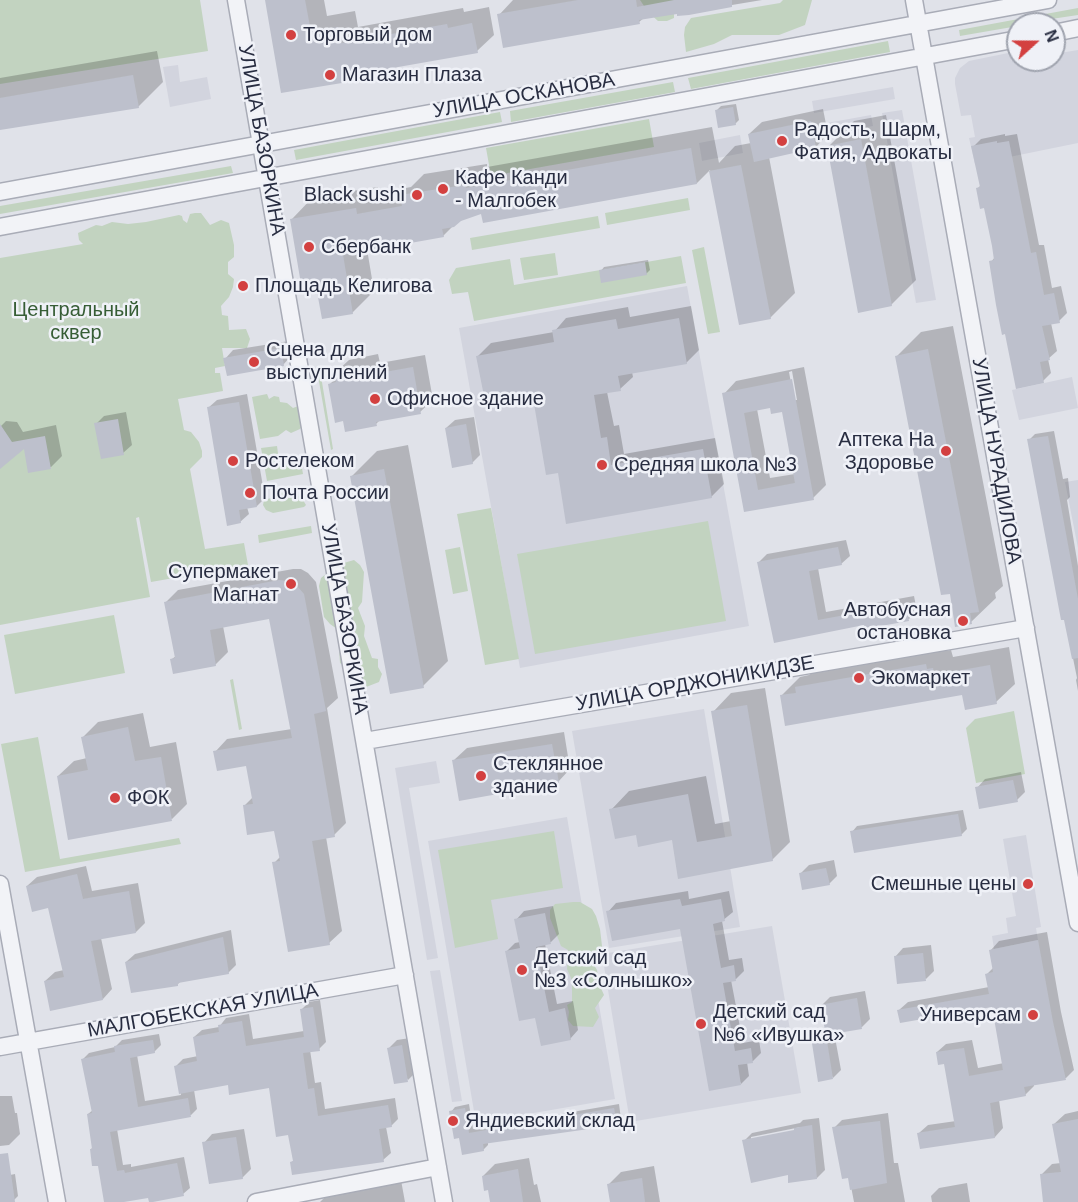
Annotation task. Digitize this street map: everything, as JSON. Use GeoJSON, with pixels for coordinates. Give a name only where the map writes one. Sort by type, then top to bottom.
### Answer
{"type":"FeatureCollection","features":[{"type":"Feature","properties":{"kind":"street","name":"УЛИЦА БАЗОРКИНА"},"geometry":{"type":"LineString","coordinates":[[236,0],[444,1202]]}},
{"type":"Feature","properties":{"kind":"street","name":"УЛИЦА НУРАДИЛОВА"},"geometry":{"type":"LineString","coordinates":[[914,0],[1078,923]]}},
{"type":"Feature","properties":{"kind":"street","name":"УЛИЦА ОСКАНОВА"},"geometry":{"type":"LineString","coordinates":[[0,192],[1048,0]]}},
{"type":"Feature","properties":{"kind":"street","name":"УЛИЦА ОСКАНОВА"},"geometry":{"type":"LineString","coordinates":[[0,227],[1006,41]]}},
{"type":"Feature","properties":{"kind":"street","name":"УЛИЦА ОРДЖОНИКИДЗЕ"},"geometry":{"type":"LineString","coordinates":[[365,741],[1026,628]]}},
{"type":"Feature","properties":{"kind":"street"},"geometry":{"type":"LineString","coordinates":[[0,884],[57,1202]]}},
{"type":"Feature","properties":{"kind":"street","name":"МАЛГОБЕКСКАЯ УЛИЦА"},"geometry":{"type":"LineString","coordinates":[[0,1047],[405,975]]}},
{"type":"Feature","properties":{"kind":"street"},"geometry":{"type":"LineString","coordinates":[[256,1202],[438,1167]]}},
{"type":"Feature","properties":{"kind":"shaded area"},"geometry":{"type":"Polygon","coordinates":[[[1078,50],[1078,143],[975,164],[969,138],[975,137],[971,115],[961,116],[955,84],[960,68],[969,61],[1006,53],[1006,72],[1066,72],[1066,52],[1078,50]]]}},
{"type":"Feature","properties":{"kind":"shaded area"},"geometry":{"type":"Polygon","coordinates":[[[178,65],[180,82],[207,77],[211,99],[170,107],[163,67],[178,65]]]}},
{"type":"Feature","properties":{"kind":"shaded area"},"geometry":{"type":"Polygon","coordinates":[[[893,87],[895,99],[814,113],[812,101],[893,87]]]}},
{"type":"Feature","properties":{"kind":"shaded area"},"geometry":{"type":"Polygon","coordinates":[[[902,110],[936,300],[916,303],[882,113],[902,110]]]}},
{"type":"Feature","properties":{"kind":"shaded area"},"geometry":{"type":"Polygon","coordinates":[[[871,115],[873,126],[829,134],[827,123],[871,115]]]}},
{"type":"Feature","properties":{"kind":"shaded area"},"geometry":{"type":"Polygon","coordinates":[[[740,135],[743,153],[702,161],[699,143],[740,135]]]}},
{"type":"Feature","properties":{"kind":"shaded area","name":"Средняя школа №3"},"geometry":{"type":"Polygon","coordinates":[[[687,286],[749,626],[520,668],[459,328],[687,286]]]}},
{"type":"Feature","properties":{"kind":"shaded area"},"geometry":{"type":"Polygon","coordinates":[[[1072,377],[1078,408],[1019,420],[1012,390],[1072,377]]]}},
{"type":"Feature","properties":{"kind":"shaded area"},"geometry":{"type":"Polygon","coordinates":[[[1078,480],[1078,548],[1065,482],[1078,480]]]}},
{"type":"Feature","properties":{"kind":"shaded area"},"geometry":{"type":"Polygon","coordinates":[[[704,709],[740,927],[609,948],[572,731],[704,709]]]}},
{"type":"Feature","properties":{"kind":"shaded area"},"geometry":{"type":"Polygon","coordinates":[[[436,761],[440,783],[409,788],[438,958],[427,960],[395,768],[436,761]]]}},
{"type":"Feature","properties":{"kind":"shaded area","name":"Детский сад №3 «Солнышко»"},"geometry":{"type":"Polygon","coordinates":[[[567,817],[615,1099],[476,1123],[428,841],[567,817]]]}},
{"type":"Feature","properties":{"kind":"shaded area"},"geometry":{"type":"Polygon","coordinates":[[[1026,835],[1041,927],[1036,928],[1038,940],[994,949],[992,936],[1008,933],[1006,918],[1016,916],[1003,839],[1026,835]]]}},
{"type":"Feature","properties":{"kind":"shaded area","name":"Детский сад №6 «Ивушка»"},"geometry":{"type":"Polygon","coordinates":[[[772,926],[801,1093],[630,1122],[602,954],[772,926]]]}},
{"type":"Feature","properties":{"kind":"shaded area"},"geometry":{"type":"Polygon","coordinates":[[[440,970],[462,1101],[452,1102],[430,971],[440,970]]]}},
{"type":"Feature","properties":{"kind":"green space"},"geometry":{"type":"Polygon","coordinates":[[[0,0],[200,0],[208,51],[0,84],[0,0]]]}},
{"type":"Feature","properties":{"kind":"green space"},"geometry":{"type":"Polygon","coordinates":[[[640,0],[674,0],[674,18],[658,21],[640,0]]]}},
{"type":"Feature","properties":{"kind":"green space"},"geometry":{"type":"Polygon","coordinates":[[[783,0],[812,0],[805,25],[779,35],[732,35],[714,44],[686,52],[685,27],[691,18],[780,3],[783,0]]]}},
{"type":"Feature","properties":{"kind":"green space"},"geometry":{"type":"Polygon","coordinates":[[[1078,8],[1078,15],[1066,17],[1066,12],[1056,12],[1078,8]]]}},
{"type":"Feature","properties":{"kind":"green space"},"geometry":{"type":"Polygon","coordinates":[[[1006,21],[1006,28],[960,36],[959,30],[1006,21]]]}},
{"type":"Feature","properties":{"kind":"green space"},"geometry":{"type":"Polygon","coordinates":[[[888,41],[890,52],[691,89],[688,78],[888,41]]]}},
{"type":"Feature","properties":{"kind":"green space"},"geometry":{"type":"Polygon","coordinates":[[[673,82],[675,92],[511,122],[510,111],[673,82]]]}},
{"type":"Feature","properties":{"kind":"green space"},"geometry":{"type":"Polygon","coordinates":[[[500,112],[502,122],[296,160],[294,150],[500,112]]]}},
{"type":"Feature","properties":{"kind":"green space"},"geometry":{"type":"Polygon","coordinates":[[[649,119],[654,147],[491,176],[486,148],[649,119]]]}},
{"type":"Feature","properties":{"kind":"green space"},"geometry":{"type":"Polygon","coordinates":[[[231,166],[233,173],[0,214],[0,206],[231,166]]]}},
{"type":"Feature","properties":{"kind":"green space"},"geometry":{"type":"Polygon","coordinates":[[[688,198],[690,210],[607,225],[605,213],[688,198]]]}},
{"type":"Feature","properties":{"kind":"green space","name":"Центральный сквер"},"geometry":{"type":"Polygon","coordinates":[[[201,213],[210,225],[221,220],[229,223],[234,257],[228,262],[228,274],[234,279],[229,297],[221,306],[222,315],[228,316],[229,330],[246,329],[250,339],[247,348],[222,348],[225,366],[215,368],[215,373],[220,373],[223,391],[178,399],[184,430],[191,432],[199,442],[202,451],[202,457],[190,469],[205,549],[244,543],[248,565],[151,582],[139,517],[136,518],[150,597],[0,625],[0,258],[83,244],[79,240],[78,233],[96,225],[102,226],[112,222],[128,224],[146,222],[179,215],[187,223],[190,214],[201,213]]]}},
{"type":"Feature","properties":{"kind":"green space"},"geometry":{"type":"Polygon","coordinates":[[[598,216],[600,228],[472,250],[470,238],[598,216]]]}},
{"type":"Feature","properties":{"kind":"green space"},"geometry":{"type":"Polygon","coordinates":[[[704,247],[720,332],[708,334],[692,250],[704,247]]]}},
{"type":"Feature","properties":{"kind":"green space"},"geometry":{"type":"Polygon","coordinates":[[[555,253],[558,275],[524,280],[520,258],[555,253]]]}},
{"type":"Feature","properties":{"kind":"green space"},"geometry":{"type":"Polygon","coordinates":[[[681,256],[686,283],[474,321],[468,292],[452,294],[449,280],[456,268],[510,259],[514,285],[681,256]]]}},
{"type":"Feature","properties":{"kind":"green space"},"geometry":{"type":"Polygon","coordinates":[[[317,370],[320,370],[333,449],[331,450],[317,370]]]}},
{"type":"Feature","properties":{"kind":"green space"},"geometry":{"type":"Polygon","coordinates":[[[267,394],[269,399],[274,396],[279,397],[280,402],[287,403],[293,408],[301,405],[303,425],[300,429],[291,433],[286,430],[278,436],[260,439],[252,397],[267,394]]]}},
{"type":"Feature","properties":{"kind":"green space"},"geometry":{"type":"Polygon","coordinates":[[[277,446],[279,461],[300,457],[303,474],[267,481],[261,448],[277,446]]]}},
{"type":"Feature","properties":{"kind":"green space"},"geometry":{"type":"Polygon","coordinates":[[[280,492],[289,498],[300,495],[306,505],[273,513],[266,510],[263,505],[264,500],[279,496],[280,492]]]}},
{"type":"Feature","properties":{"kind":"green space"},"geometry":{"type":"Polygon","coordinates":[[[491,508],[519,659],[485,665],[457,514],[491,508]]]}},
{"type":"Feature","properties":{"kind":"green space"},"geometry":{"type":"Polygon","coordinates":[[[708,521],[726,621],[535,654],[517,554],[708,521]]]}},
{"type":"Feature","properties":{"kind":"green space"},"geometry":{"type":"Polygon","coordinates":[[[311,526],[312,533],[259,543],[258,535],[311,526]]]}},
{"type":"Feature","properties":{"kind":"green space"},"geometry":{"type":"Polygon","coordinates":[[[460,547],[468,591],[453,594],[445,550],[460,547]]]}},
{"type":"Feature","properties":{"kind":"green space"},"geometry":{"type":"Polygon","coordinates":[[[354,560],[364,572],[362,602],[358,608],[365,626],[364,636],[372,658],[378,659],[378,667],[382,674],[379,682],[361,689],[353,672],[340,663],[337,629],[324,617],[319,586],[321,578],[337,565],[354,560]]]}},
{"type":"Feature","properties":{"kind":"green space"},"geometry":{"type":"Polygon","coordinates":[[[114,615],[125,673],[15,694],[4,635],[114,615]]]}},
{"type":"Feature","properties":{"kind":"green space"},"geometry":{"type":"Polygon","coordinates":[[[233,679],[242,729],[239,730],[230,680],[233,679]]]}},
{"type":"Feature","properties":{"kind":"green space"},"geometry":{"type":"Polygon","coordinates":[[[1014,711],[1025,774],[976,783],[966,728],[975,719],[1014,711]]]}},
{"type":"Feature","properties":{"kind":"green space"},"geometry":{"type":"Polygon","coordinates":[[[38,737],[60,859],[179,838],[181,844],[25,872],[1,744],[38,737]]]}},
{"type":"Feature","properties":{"kind":"green space"},"geometry":{"type":"Polygon","coordinates":[[[554,831],[563,888],[491,900],[498,939],[455,948],[438,850],[554,831]]]}},
{"type":"Feature","properties":{"kind":"green space"},"geometry":{"type":"Polygon","coordinates":[[[580,902],[592,909],[600,929],[602,946],[594,965],[604,995],[595,1008],[599,1017],[593,1027],[573,1026],[568,1020],[567,1005],[572,1002],[572,987],[567,969],[568,950],[561,946],[550,918],[550,910],[555,904],[580,902]]]}},
{"type":"Feature","properties":{"kind":"building"},"geometry":{"type":"Polygon","coordinates":[[[265,0],[305,0],[311,32],[338,27],[341,43],[447,24],[448,28],[472,23],[478,53],[347,76],[348,82],[281,93],[265,0]]]}},
{"type":"Feature","properties":{"kind":"building"},"geometry":{"type":"Polygon","coordinates":[[[578,0],[636,0],[637,7],[674,0],[732,0],[732,7],[689,15],[677,16],[677,14],[639,20],[640,24],[503,48],[497,14],[578,0]]]}},
{"type":"Feature","properties":{"kind":"building"},"geometry":{"type":"Polygon","coordinates":[[[133,75],[139,108],[0,130],[0,98],[133,75]]]}},
{"type":"Feature","properties":{"kind":"building"},"geometry":{"type":"Polygon","coordinates":[[[733,107],[736,125],[718,128],[715,110],[733,107]]]}},
{"type":"Feature","properties":{"kind":"building","name":"Радость, Шарм, Фатия, Адвокаты"},"geometry":{"type":"Polygon","coordinates":[[[811,121],[816,148],[754,162],[748,134],[811,121]]]}},
{"type":"Feature","properties":{"kind":"building"},"geometry":{"type":"Polygon","coordinates":[[[861,139],[892,306],[858,313],[827,146],[861,139]]]}},
{"type":"Feature","properties":{"kind":"building"},"geometry":{"type":"Polygon","coordinates":[[[997,141],[997,143],[1009,141],[1031,253],[1036,252],[1044,295],[1054,293],[1060,323],[1042,326],[1050,360],[1040,362],[1044,383],[1016,389],[1005,334],[1002,335],[996,305],[989,261],[994,260],[992,246],[984,208],[980,209],[976,188],[980,187],[971,146],[997,141]]]}},
{"type":"Feature","properties":{"kind":"building"},"geometry":{"type":"Polygon","coordinates":[[[691,148],[697,184],[483,223],[481,214],[461,221],[454,227],[442,229],[444,237],[343,255],[353,314],[322,319],[315,281],[301,284],[290,219],[356,208],[357,214],[402,206],[400,195],[465,185],[466,188],[691,148]]]}},
{"type":"Feature","properties":{"kind":"building"},"geometry":{"type":"Polygon","coordinates":[[[741,165],[771,319],[739,325],[709,171],[741,165]]]}},
{"type":"Feature","properties":{"kind":"building"},"geometry":{"type":"Polygon","coordinates":[[[645,262],[647,275],[601,283],[599,270],[645,262]]]}},
{"type":"Feature","properties":{"kind":"building"},"geometry":{"type":"Polygon","coordinates":[[[679,318],[687,364],[618,376],[621,391],[594,395],[601,438],[607,437],[611,465],[703,449],[712,498],[566,524],[558,473],[546,475],[532,392],[485,401],[476,356],[554,342],[552,330],[616,319],[618,329],[679,318]]]}},
{"type":"Feature","properties":{"kind":"building","name":"Сцена для выступлений"},"geometry":{"type":"Polygon","coordinates":[[[281,348],[284,366],[227,376],[223,358],[281,348]]]}},
{"type":"Feature","properties":{"kind":"building"},"geometry":{"type":"Polygon","coordinates":[[[928,349],[979,612],[970,613],[972,624],[955,627],[950,594],[941,595],[895,356],[928,349]]]}},
{"type":"Feature","properties":{"kind":"building","name":"Офисное здание"},"geometry":{"type":"Polygon","coordinates":[[[366,366],[368,375],[413,367],[421,414],[376,422],[377,426],[345,432],[343,421],[335,423],[328,384],[336,382],[334,372],[366,366]]]}},
{"type":"Feature","properties":{"kind":"building"},"geometry":{"type":"Polygon","coordinates":[[[792,379],[814,500],[744,512],[722,393],[792,379]],[[770,408],[744,413],[758,490],[795,483],[782,412],[771,414],[770,408]]]}},
{"type":"Feature","properties":{"kind":"building","name":"Ростелеком"},"geometry":{"type":"Polygon","coordinates":[[[239,402],[257,507],[239,510],[241,523],[227,526],[207,407],[239,402]]]}},
{"type":"Feature","properties":{"kind":"building"},"geometry":{"type":"Polygon","coordinates":[[[118,419],[124,455],[101,459],[94,423],[118,419]]]}},
{"type":"Feature","properties":{"kind":"building"},"geometry":{"type":"Polygon","coordinates":[[[0,424],[12,442],[45,436],[51,469],[28,473],[24,449],[0,469],[0,424]]]}},
{"type":"Feature","properties":{"kind":"building"},"geometry":{"type":"Polygon","coordinates":[[[466,424],[473,464],[452,468],[445,428],[466,424]]]}},
{"type":"Feature","properties":{"kind":"building"},"geometry":{"type":"Polygon","coordinates":[[[1048,436],[1078,599],[1078,658],[1072,659],[1064,620],[1061,620],[1027,439],[1048,436]]]}},
{"type":"Feature","properties":{"kind":"building"},"geometry":{"type":"Polygon","coordinates":[[[384,469],[424,688],[390,694],[350,476],[384,469]]]}},
{"type":"Feature","properties":{"kind":"building"},"geometry":{"type":"Polygon","coordinates":[[[838,547],[842,565],[809,571],[818,620],[906,604],[909,621],[864,629],[864,625],[774,643],[757,562],[838,547]]]}},
{"type":"Feature","properties":{"kind":"building"},"geometry":{"type":"Polygon","coordinates":[[[279,580],[296,585],[304,594],[326,711],[314,714],[335,837],[312,841],[330,945],[288,952],[272,862],[280,861],[274,831],[247,835],[243,805],[253,804],[246,766],[217,771],[213,751],[292,738],[269,619],[210,630],[216,666],[173,674],[170,659],[175,658],[164,602],[279,580]]]}},
{"type":"Feature","properties":{"kind":"building"},"geometry":{"type":"Polygon","coordinates":[[[926,664],[927,669],[933,668],[934,675],[990,665],[997,704],[965,710],[962,695],[785,726],[780,695],[796,693],[795,687],[926,664]]]}},
{"type":"Feature","properties":{"kind":"building"},"geometry":{"type":"Polygon","coordinates":[[[747,705],[773,861],[678,879],[672,840],[638,847],[636,835],[615,839],[609,809],[688,794],[697,842],[732,836],[711,711],[747,705]]]}},
{"type":"Feature","properties":{"kind":"building","name":"ФОК"},"geometry":{"type":"Polygon","coordinates":[[[128,727],[135,761],[161,757],[172,821],[68,840],[57,776],[88,770],[81,737],[128,727]]]}},
{"type":"Feature","properties":{"kind":"building"},"geometry":{"type":"Polygon","coordinates":[[[552,744],[559,783],[459,801],[452,760],[552,744]]]}},
{"type":"Feature","properties":{"kind":"building"},"geometry":{"type":"Polygon","coordinates":[[[1013,780],[1018,802],[979,809],[975,787],[1013,780]]]}},
{"type":"Feature","properties":{"kind":"building"},"geometry":{"type":"Polygon","coordinates":[[[958,814],[962,836],[854,853],[850,831],[958,814]]]}},
{"type":"Feature","properties":{"kind":"building"},"geometry":{"type":"Polygon","coordinates":[[[826,868],[830,885],[802,890],[799,873],[826,868]]]}},
{"type":"Feature","properties":{"kind":"building"},"geometry":{"type":"Polygon","coordinates":[[[77,874],[83,899],[129,891],[136,933],[91,941],[103,1000],[50,1011],[44,981],[64,977],[48,908],[32,912],[26,886],[77,874]]]}},
{"type":"Feature","properties":{"kind":"building"},"geometry":{"type":"Polygon","coordinates":[[[680,899],[682,906],[721,899],[725,921],[713,924],[721,968],[734,965],[736,981],[723,983],[735,1051],[751,1048],[753,1063],[738,1065],[741,1085],[709,1091],[680,929],[612,941],[606,911],[680,899]]]}},
{"type":"Feature","properties":{"kind":"building"},"geometry":{"type":"Polygon","coordinates":[[[545,913],[551,944],[536,947],[549,1012],[565,1008],[571,1040],[541,1046],[535,1018],[519,1021],[505,951],[520,948],[514,919],[545,913]]]}},
{"type":"Feature","properties":{"kind":"building"},"geometry":{"type":"Polygon","coordinates":[[[223,937],[229,974],[178,983],[178,986],[131,993],[125,962],[223,937]]]}},
{"type":"Feature","properties":{"kind":"building"},"geometry":{"type":"Polygon","coordinates":[[[1038,940],[1066,1080],[1024,1087],[1026,1096],[990,1103],[995,1138],[920,1149],[917,1133],[955,1127],[944,1064],[938,1065],[936,1052],[964,1048],[969,1076],[1003,1070],[992,1007],[900,1023],[897,1010],[989,994],[985,974],[993,972],[989,950],[1038,940]]]}},
{"type":"Feature","properties":{"kind":"building"},"geometry":{"type":"Polygon","coordinates":[[[923,953],[926,981],[897,984],[894,956],[923,953]]]}},
{"type":"Feature","properties":{"kind":"building"},"geometry":{"type":"Polygon","coordinates":[[[857,998],[862,1029],[826,1035],[820,1005],[857,998]]]}},
{"type":"Feature","properties":{"kind":"building"},"geometry":{"type":"Polygon","coordinates":[[[313,1007],[320,1051],[303,1053],[308,1089],[314,1088],[318,1116],[388,1105],[392,1127],[379,1129],[384,1162],[292,1175],[290,1162],[293,1161],[288,1135],[276,1137],[269,1088],[229,1095],[228,1085],[179,1094],[174,1066],[197,1061],[193,1037],[219,1032],[218,1025],[242,1021],[246,1046],[304,1037],[300,1009],[313,1007]]]}},
{"type":"Feature","properties":{"kind":"building"},"geometry":{"type":"Polygon","coordinates":[[[826,1035],[833,1079],[818,1082],[811,1037],[826,1035]]]}},
{"type":"Feature","properties":{"kind":"building"},"geometry":{"type":"Polygon","coordinates":[[[153,1040],[155,1053],[130,1058],[138,1107],[188,1098],[191,1117],[110,1132],[117,1171],[124,1170],[125,1173],[177,1163],[184,1196],[153,1202],[149,1202],[148,1198],[124,1202],[104,1202],[98,1166],[92,1166],[87,1114],[92,1113],[81,1059],[115,1052],[114,1046],[153,1040]]]}},
{"type":"Feature","properties":{"kind":"building"},"geometry":{"type":"Polygon","coordinates":[[[402,1045],[408,1082],[394,1084],[387,1048],[402,1045]]]}},
{"type":"Feature","properties":{"kind":"building"},"geometry":{"type":"Polygon","coordinates":[[[465,1108],[469,1133],[614,1108],[617,1125],[483,1144],[484,1151],[462,1155],[459,1138],[454,1139],[449,1111],[465,1108]]]}},
{"type":"Feature","properties":{"kind":"building"},"geometry":{"type":"Polygon","coordinates":[[[1078,1119],[1078,1202],[1043,1202],[1040,1174],[1061,1172],[1052,1124],[1078,1119]]]}},
{"type":"Feature","properties":{"kind":"building"},"geometry":{"type":"Polygon","coordinates":[[[880,1121],[887,1183],[850,1190],[848,1178],[842,1179],[832,1127],[880,1121]]]}},
{"type":"Feature","properties":{"kind":"building"},"geometry":{"type":"Polygon","coordinates":[[[812,1125],[817,1179],[788,1183],[788,1175],[751,1183],[742,1140],[812,1125]]]}},
{"type":"Feature","properties":{"kind":"building"},"geometry":{"type":"Polygon","coordinates":[[[236,1137],[243,1179],[209,1184],[202,1142],[236,1137]]]}},
{"type":"Feature","properties":{"kind":"building"},"geometry":{"type":"Polygon","coordinates":[[[8,1153],[15,1202],[0,1202],[0,1154],[8,1153]]]}},
{"type":"Feature","properties":{"kind":"building"},"geometry":{"type":"Polygon","coordinates":[[[518,1169],[523,1202],[490,1202],[488,1190],[484,1191],[482,1176],[518,1169]]]}},
{"type":"Feature","properties":{"kind":"building"},"geometry":{"type":"Polygon","coordinates":[[[642,1178],[645,1202],[610,1202],[607,1184],[642,1178]]]}},
{"type":"Feature","properties":{"kind":"place","name":"Торговый дом"},"geometry":{"type":"Point","coordinates":[291,35]}},
{"type":"Feature","properties":{"kind":"place","name":"Магазин Плаза"},"geometry":{"type":"Point","coordinates":[330,75]}},
{"type":"Feature","properties":{"kind":"place","name":"Радость, Шарм, Фатия, Адвокаты"},"geometry":{"type":"Point","coordinates":[782,141]}},
{"type":"Feature","properties":{"kind":"place","name":"Кафе Канди - Малгобек"},"geometry":{"type":"Point","coordinates":[443,189]}},
{"type":"Feature","properties":{"kind":"place","name":"Black sushi"},"geometry":{"type":"Point","coordinates":[417,195]}},
{"type":"Feature","properties":{"kind":"place","name":"Сбербанк"},"geometry":{"type":"Point","coordinates":[309,247]}},
{"type":"Feature","properties":{"kind":"place","name":"Площадь Келигова"},"geometry":{"type":"Point","coordinates":[243,286]}},
{"type":"Feature","properties":{"kind":"place","name":"Сцена для выступлений"},"geometry":{"type":"Point","coordinates":[254,362]}},
{"type":"Feature","properties":{"kind":"place","name":"Офисное здание"},"geometry":{"type":"Point","coordinates":[375,399]}},
{"type":"Feature","properties":{"kind":"place","name":"Аптека На Здоровье"},"geometry":{"type":"Point","coordinates":[946,451]}},
{"type":"Feature","properties":{"kind":"place","name":"Ростелеком"},"geometry":{"type":"Point","coordinates":[233,461]}},
{"type":"Feature","properties":{"kind":"place","name":"Средняя школа №3"},"geometry":{"type":"Point","coordinates":[602,465]}},
{"type":"Feature","properties":{"kind":"place","name":"Почта России"},"geometry":{"type":"Point","coordinates":[250,493]}},
{"type":"Feature","properties":{"kind":"place","name":"Супермакет Магнат"},"geometry":{"type":"Point","coordinates":[291,584]}},
{"type":"Feature","properties":{"kind":"place","name":"Автобусная остановка"},"geometry":{"type":"Point","coordinates":[963,621]}},
{"type":"Feature","properties":{"kind":"place","name":"Экомаркет"},"geometry":{"type":"Point","coordinates":[859,678]}},
{"type":"Feature","properties":{"kind":"place","name":"Стеклянное здание"},"geometry":{"type":"Point","coordinates":[481,776]}},
{"type":"Feature","properties":{"kind":"place","name":"ФОК"},"geometry":{"type":"Point","coordinates":[115,798]}},
{"type":"Feature","properties":{"kind":"place","name":"Смешные цены"},"geometry":{"type":"Point","coordinates":[1028,884]}},
{"type":"Feature","properties":{"kind":"place","name":"Детский сад №3 «Солнышко»"},"geometry":{"type":"Point","coordinates":[522,970]}},
{"type":"Feature","properties":{"kind":"place","name":"Универсам"},"geometry":{"type":"Point","coordinates":[1033,1015]}},
{"type":"Feature","properties":{"kind":"place","name":"Детский сад №6 «Ивушка»"},"geometry":{"type":"Point","coordinates":[701,1024]}},
{"type":"Feature","properties":{"kind":"place","name":"Яндиевский склад"},"geometry":{"type":"Point","coordinates":[453,1121]}}]}
